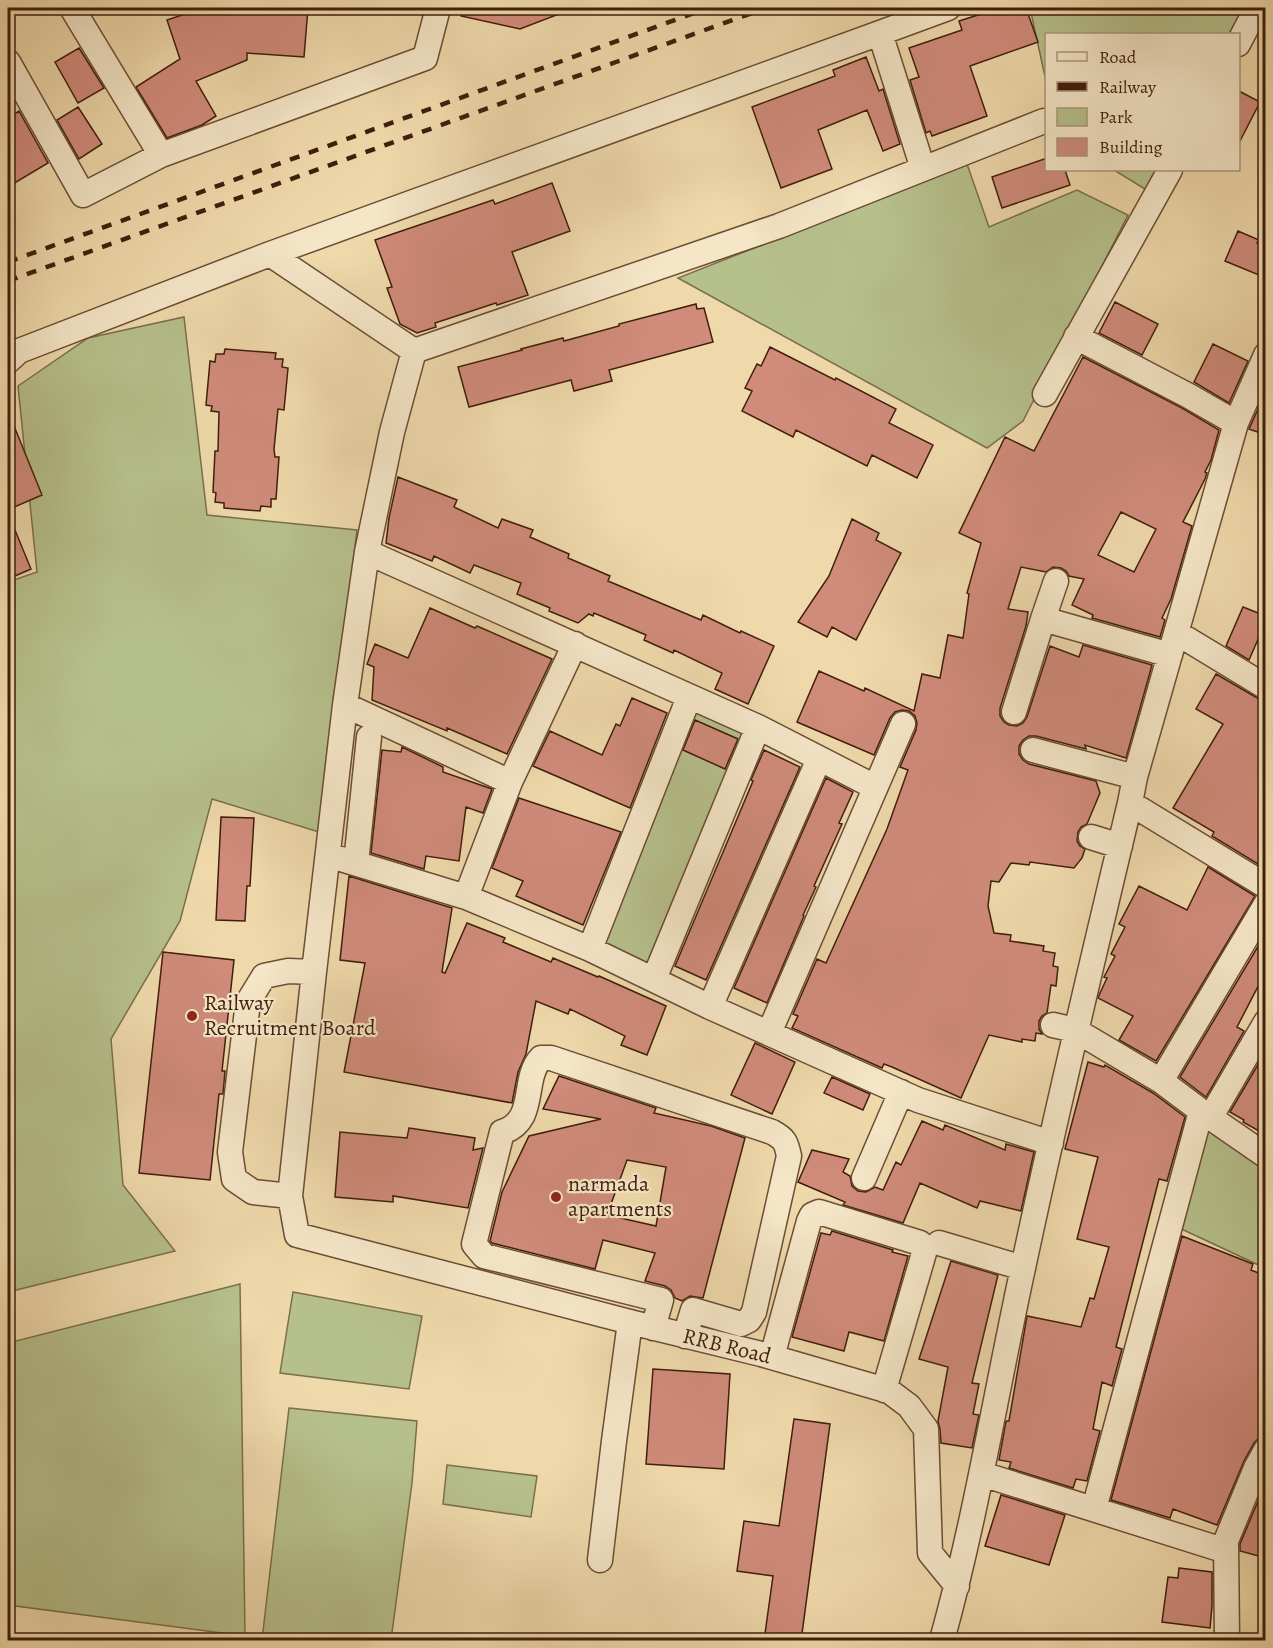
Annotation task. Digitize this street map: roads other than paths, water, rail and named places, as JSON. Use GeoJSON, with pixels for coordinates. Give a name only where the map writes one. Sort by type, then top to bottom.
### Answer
{"type":"FeatureCollection","features":[{"type":"Feature","properties":{"kind":"street"},"geometry":{"type":"LineString","coordinates":[[72,8],[161,155]]}},
{"type":"Feature","properties":{"kind":"street"},"geometry":{"type":"LineString","coordinates":[[8,62],[83,195],[161,155],[425,58],[438,8]]}},
{"type":"Feature","properties":{"kind":"street"},"geometry":{"type":"LineString","coordinates":[[8,361],[20,351],[270,254],[948,8]]}},
{"type":"Feature","properties":{"kind":"street"},"geometry":{"type":"LineString","coordinates":[[1240,42],[1257,8]]}},
{"type":"Feature","properties":{"kind":"street"},"geometry":{"type":"LineString","coordinates":[[880,33],[923,169]]}},
{"type":"Feature","properties":{"kind":"street"},"geometry":{"type":"LineString","coordinates":[[414,351],[779,226],[1044,121]]}},
{"type":"Feature","properties":{"kind":"street"},"geometry":{"type":"LineString","coordinates":[[1046,394],[1169,171]]}},
{"type":"Feature","properties":{"kind":"street"},"geometry":{"type":"LineString","coordinates":[[270,254],[414,351]]}},
{"type":"Feature","properties":{"kind":"street"},"geometry":{"type":"LineString","coordinates":[[1076,338],[1236,423]]}},
{"type":"Feature","properties":{"kind":"street"},"geometry":{"type":"LineString","coordinates":[[314,972],[288,971],[264,976],[248,1002],[230,1152],[234,1179],[253,1192],[290,1196],[345,705],[367,552],[392,432],[414,351]]}},
{"type":"Feature","properties":{"kind":"street"},"geometry":{"type":"LineString","coordinates":[[942,1641],[982,1474],[1023,1268],[1051,1143],[1064,1027],[1072,995],[1120,846],[1135,777],[1236,423],[1266,355]]}},
{"type":"Feature","properties":{"kind":"street"},"geometry":{"type":"LineString","coordinates":[[367,552],[758,727],[876,787]]}},
{"type":"Feature","properties":{"kind":"street"},"geometry":{"type":"LineString","coordinates":[[1014,712],[1056,581]]}},
{"type":"Feature","properties":{"kind":"street"},"geometry":{"type":"LineString","coordinates":[[1044,619],[1173,644],[1266,687]]}},
{"type":"Feature","properties":{"kind":"street"},"geometry":{"type":"LineString","coordinates":[[466,897],[510,783],[575,644]]}},
{"type":"Feature","properties":{"kind":"street"},"geometry":{"type":"LineString","coordinates":[[590,949],[689,696]]}},
{"type":"Feature","properties":{"kind":"street"},"geometry":{"type":"LineString","coordinates":[[345,705],[510,783]]}},
{"type":"Feature","properties":{"kind":"street"},"geometry":{"type":"LineString","coordinates":[[769,1033],[903,724]]}},
{"type":"Feature","properties":{"kind":"street"},"geometry":{"type":"LineString","coordinates":[[654,979],[758,727]]}},
{"type":"Feature","properties":{"kind":"street"},"geometry":{"type":"LineString","coordinates":[[357,858],[369,737]]}},
{"type":"Feature","properties":{"kind":"street"},"geometry":{"type":"LineString","coordinates":[[1033,750],[1135,777]]}},
{"type":"Feature","properties":{"kind":"street"},"geometry":{"type":"LineString","coordinates":[[711,1006],[819,759]]}},
{"type":"Feature","properties":{"kind":"street"},"geometry":{"type":"LineString","coordinates":[[1130,803],[1266,886]]}},
{"type":"Feature","properties":{"kind":"street"},"geometry":{"type":"LineString","coordinates":[[1091,837],[1120,846]]}},
{"type":"Feature","properties":{"kind":"street"},"geometry":{"type":"LineString","coordinates":[[328,855],[437,873]]}},
{"type":"Feature","properties":{"kind":"street"},"geometry":{"type":"LineString","coordinates":[[357,858],[466,897],[590,949],[918,1100],[1051,1143]]}},
{"type":"Feature","properties":{"kind":"street"},"geometry":{"type":"LineString","coordinates":[[1161,1081],[1266,904]]}},
{"type":"Feature","properties":{"kind":"street"},"geometry":{"type":"LineString","coordinates":[[1094,1509],[1205,1114],[1266,1022]]}},
{"type":"Feature","properties":{"kind":"street"},"geometry":{"type":"LineString","coordinates":[[1064,1027],[1161,1081],[1266,1156]]}},
{"type":"Feature","properties":{"kind":"street"},"geometry":{"type":"LineString","coordinates":[[541,1058],[551,1058],[772,1132],[783,1138],[789,1156],[754,1312],[749,1320],[741,1324],[661,1300],[484,1256],[474,1244],[502,1132],[518,1124],[528,1101],[534,1065],[541,1058]]}},
{"type":"Feature","properties":{"kind":"street"},"geometry":{"type":"LineString","coordinates":[[864,1178],[901,1092]]}},
{"type":"Feature","properties":{"kind":"street","name":"RRB Road"},"geometry":{"type":"LineString","coordinates":[[290,1196],[297,1235],[772,1357],[890,1391],[909,1406],[926,1429],[930,1552],[957,1586]]}},
{"type":"Feature","properties":{"kind":"street"},"geometry":{"type":"LineString","coordinates":[[772,1357],[809,1221],[812,1215],[819,1212],[920,1243],[924,1247],[884,1390]]}},
{"type":"Feature","properties":{"kind":"street"},"geometry":{"type":"LineString","coordinates":[[939,1243],[1023,1268]]}},
{"type":"Feature","properties":{"kind":"street"},"geometry":{"type":"LineString","coordinates":[[653,1328],[661,1300]]}},
{"type":"Feature","properties":{"kind":"street"},"geometry":{"type":"LineString","coordinates":[[685,1336],[693,1310]]}},
{"type":"Feature","properties":{"kind":"street"},"geometry":{"type":"LineString","coordinates":[[600,1560],[630,1322]]}},
{"type":"Feature","properties":{"kind":"street"},"geometry":{"type":"LineString","coordinates":[[1227,1641],[1226,1541],[1256,1468],[1266,1450]]}},
{"type":"Feature","properties":{"kind":"street"},"geometry":{"type":"LineString","coordinates":[[982,1474],[1226,1551]]}},
{"type":"Feature","properties":{"kind":"railway"},"geometry":{"type":"LineString","coordinates":[[8,262],[708,8]]}},
{"type":"Feature","properties":{"kind":"railway"},"geometry":{"type":"LineString","coordinates":[[8,281],[766,8]]}},
{"type":"Feature","properties":{"kind":"place","name":"Railway Recruitment Board"},"geometry":{"type":"Point","coordinates":[192,1016]}},
{"type":"Feature","properties":{"kind":"place","name":"narmada apartments"},"geometry":{"type":"Point","coordinates":[556,1197]}}]}
